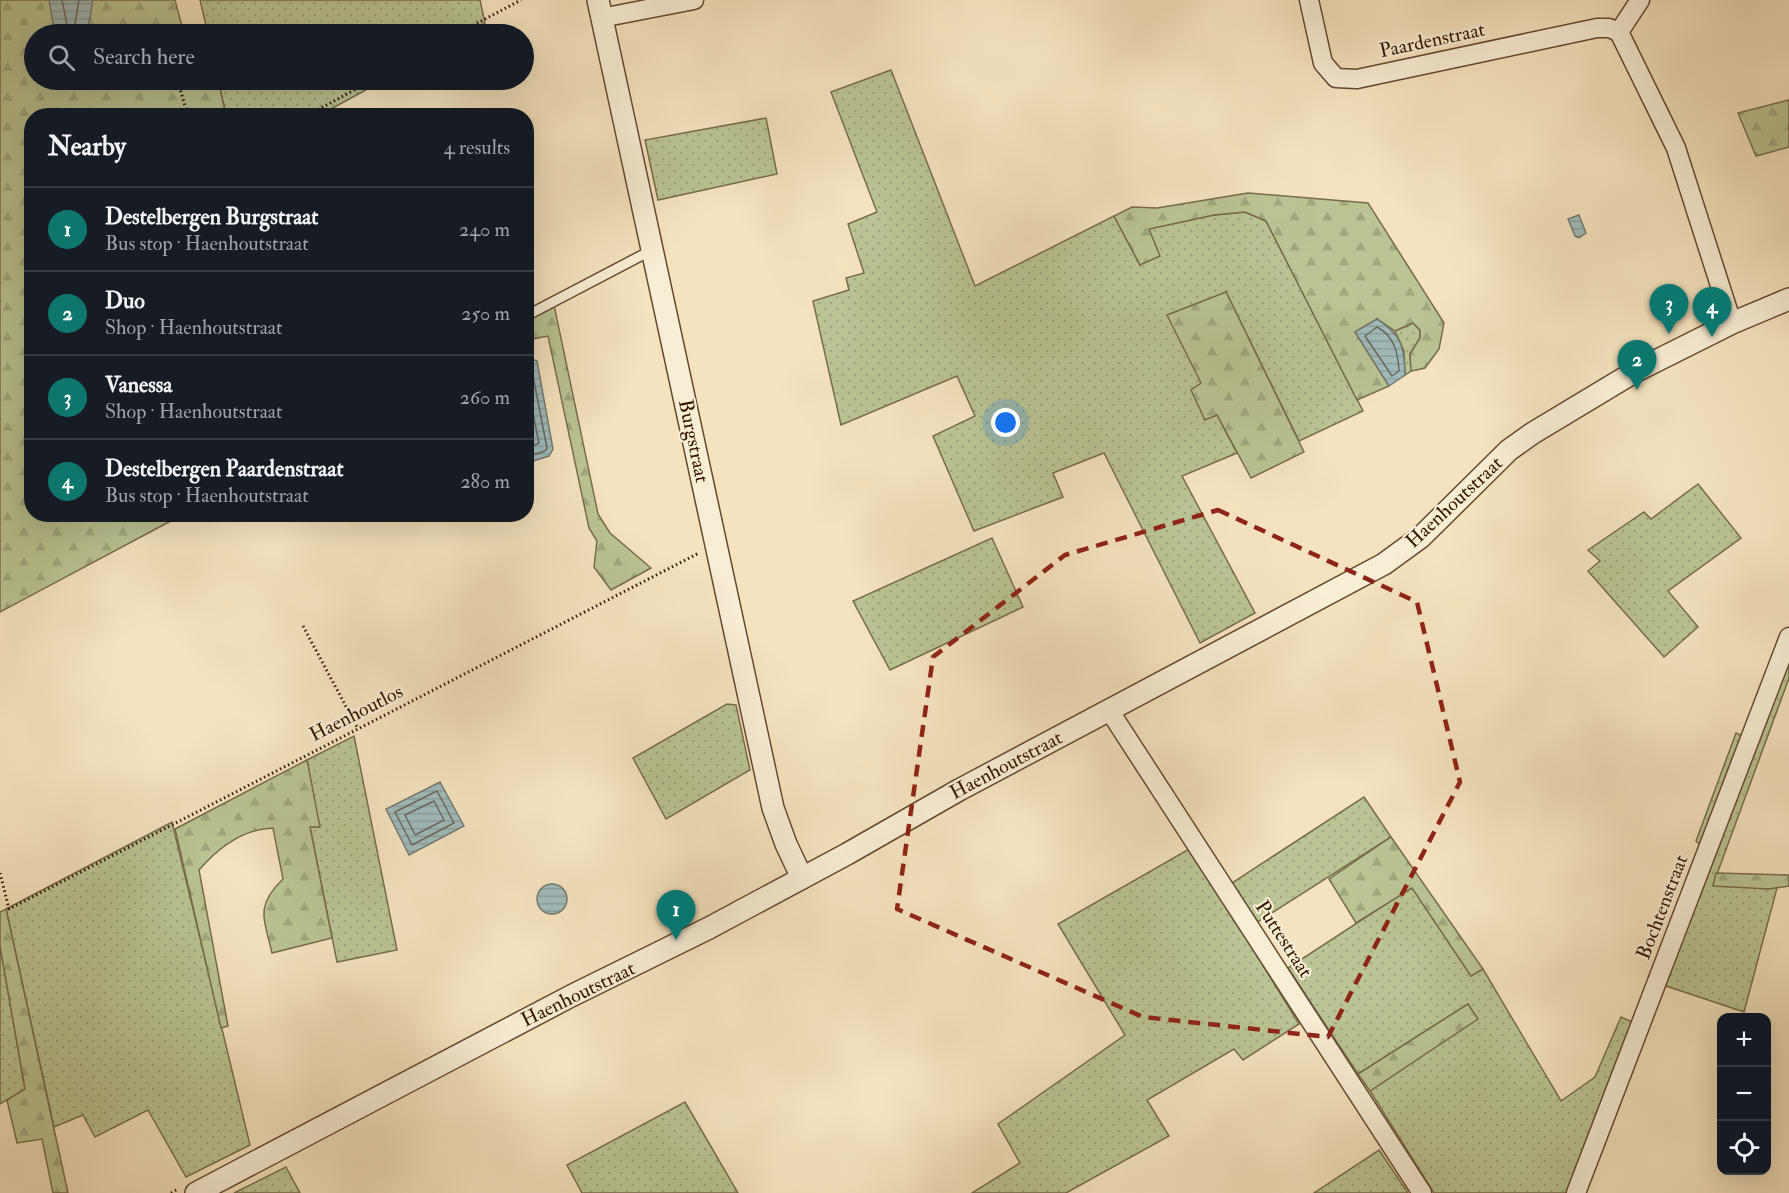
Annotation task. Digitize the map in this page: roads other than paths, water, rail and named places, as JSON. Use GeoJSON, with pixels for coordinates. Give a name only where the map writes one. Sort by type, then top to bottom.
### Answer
{"type":"FeatureCollection","features":[{"type":"Feature","properties":{"kind":"street"},"geometry":{"type":"LineString","coordinates":[[599,9],[694,0]]}},
{"type":"Feature","properties":{"kind":"street","name":"Paardenstraat"},"geometry":{"type":"LineString","coordinates":[[1309,0],[1323,63],[1336,78],[1356,79],[1597,28],[1619,32]]}},
{"type":"Feature","properties":{"kind":"street"},"geometry":{"type":"LineString","coordinates":[[1640,0],[1619,32],[1676,148],[1732,323]]}},
{"type":"Feature","properties":{"kind":"street","name":"Burgstraat"},"geometry":{"type":"LineString","coordinates":[[599,9],[773,808],[802,878]]}},
{"type":"Feature","properties":{"kind":"street","name":"Haenhoutstraat"},"geometry":{"type":"LineString","coordinates":[[196,1193],[561,1001],[641,963],[802,878],[1109,710],[1384,564],[1421,537],[1509,450],[1533,433],[1636,372],[1732,323],[1789,299]]}},
{"type":"Feature","properties":{"kind":"street","name":"Bochtenstraat"},"geometry":{"type":"LineString","coordinates":[[1576,1193],[1789,637]]}},
{"type":"Feature","properties":{"kind":"street","name":"Puttestraat"},"geometry":{"type":"LineString","coordinates":[[1109,710],[1422,1193]]}},
{"type":"Feature","properties":{"kind":"lane"},"geometry":{"type":"LineString","coordinates":[[534,312],[652,250]]}},
{"type":"Feature","properties":{"kind":"water"},"geometry":{"type":"Polygon","coordinates":[[[49,0],[93,0],[89,24],[53,24],[49,0]]]}},
{"type":"Feature","properties":{"kind":"water"},"geometry":{"type":"Polygon","coordinates":[[[1579,215],[1586,233],[1579,238],[1575,236],[1568,219],[1579,215]]]}},
{"type":"Feature","properties":{"kind":"water"},"geometry":{"type":"Polygon","coordinates":[[[1377,319],[1397,336],[1404,356],[1405,375],[1389,386],[1355,332],[1377,319]]]}},
{"type":"Feature","properties":{"kind":"water"},"geometry":{"type":"Polygon","coordinates":[[[534,360],[537,361],[553,449],[549,456],[534,461],[534,360]]]}},
{"type":"Feature","properties":{"kind":"water"},"geometry":{"type":"Polygon","coordinates":[[[440,782],[464,826],[409,855],[386,809],[440,782]]]}},
{"type":"Feature","properties":{"kind":"water"},"geometry":{"type":"Polygon","coordinates":[[[552,884],[558,885],[566,893],[566,905],[558,913],[552,914],[546,913],[538,905],[537,899],[538,893],[546,885],[552,884]]]}},
{"type":"Feature","properties":{"kind":"place","name":"Vanessa"},"geometry":{"type":"Point","coordinates":[1669,334]}},
{"type":"Feature","properties":{"kind":"place","name":"Destelbergen Paardenstraat"},"geometry":{"type":"Point","coordinates":[1712,337]}},
{"type":"Feature","properties":{"kind":"place","name":"Duo"},"geometry":{"type":"Point","coordinates":[1637,390]}},
{"type":"Feature","properties":{"kind":"place","name":"Destelbergen Burgstraat"},"geometry":{"type":"Point","coordinates":[676,940]}}]}
